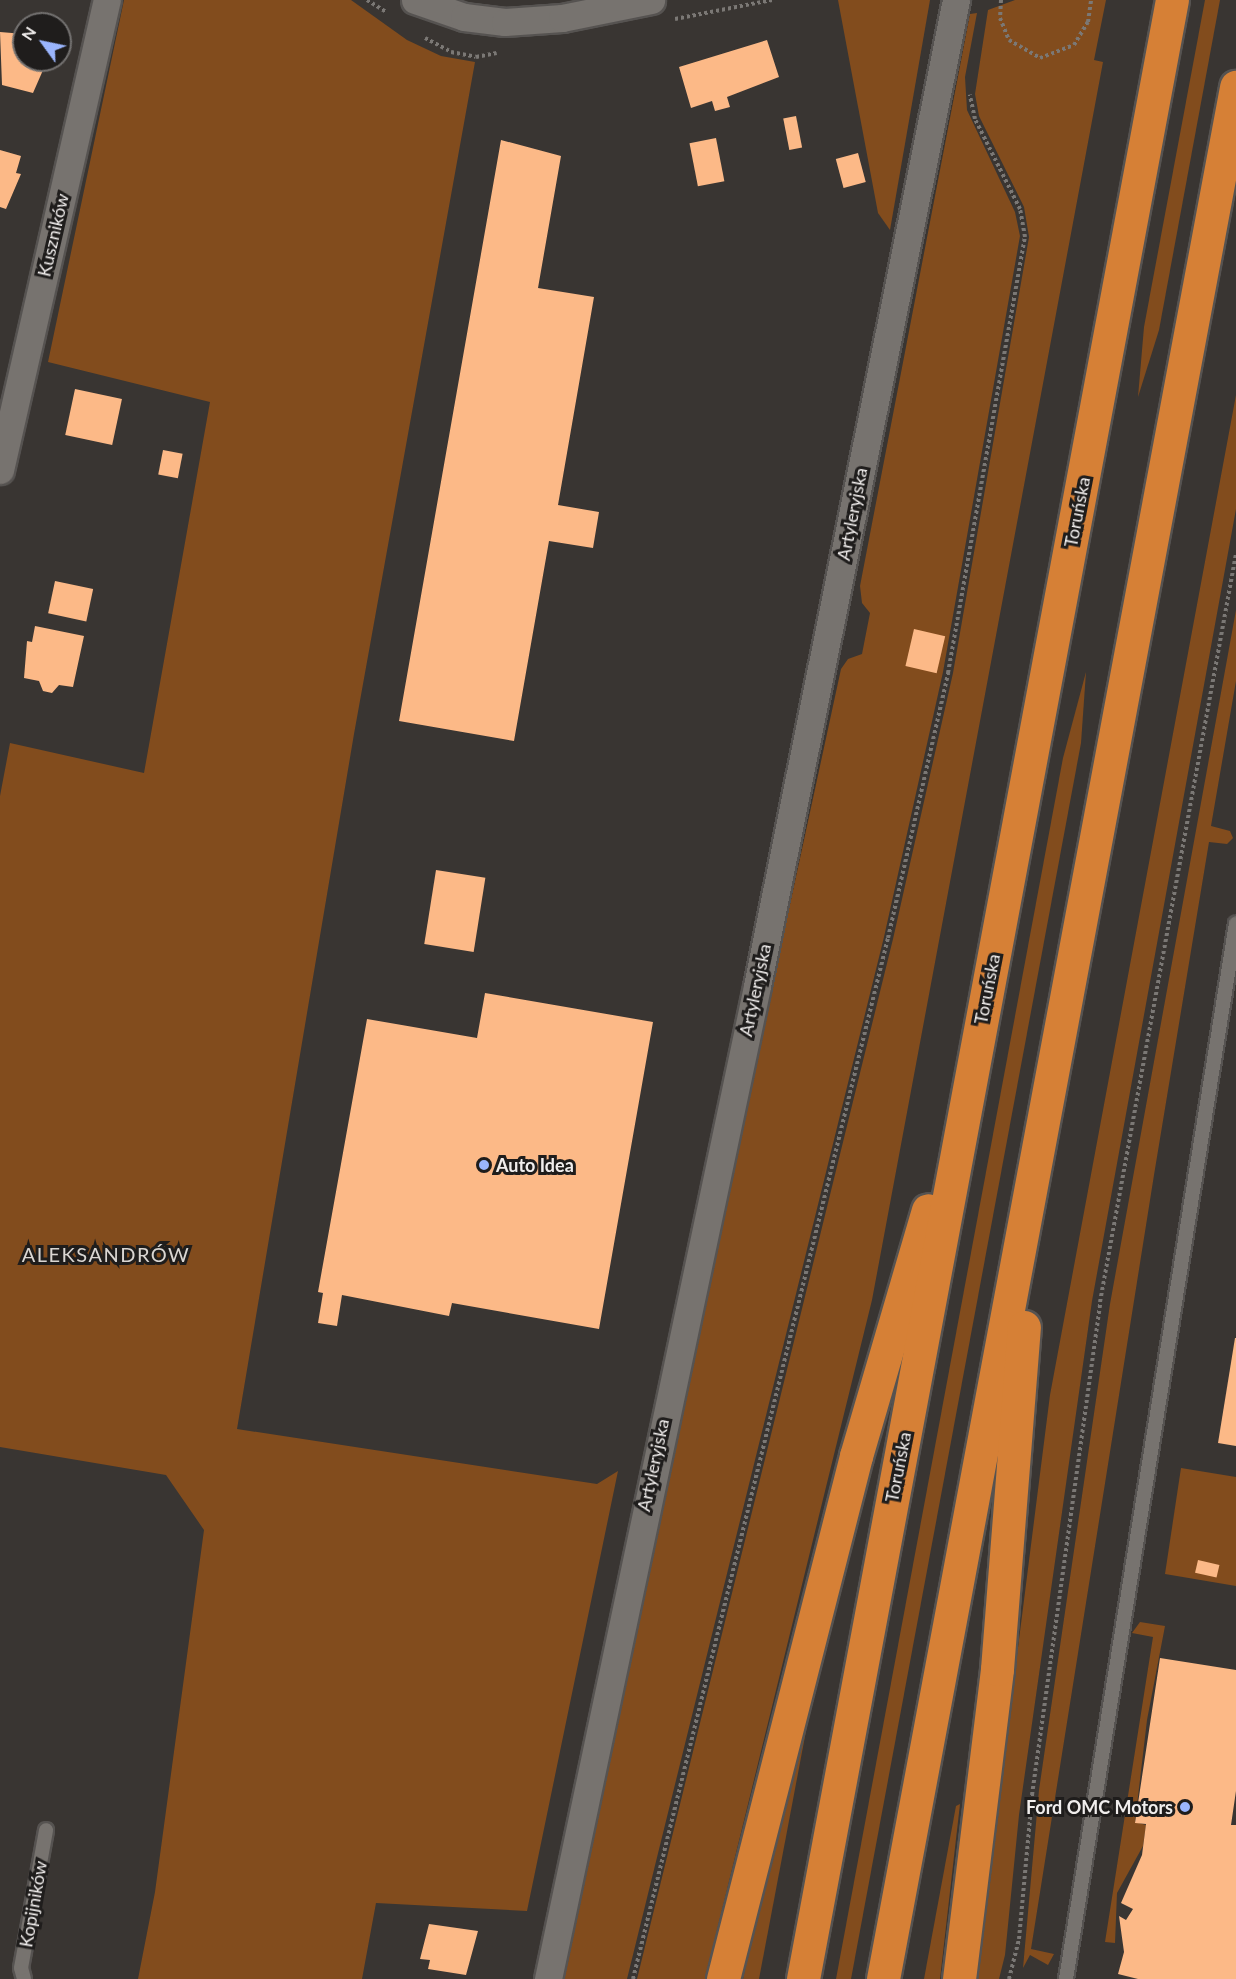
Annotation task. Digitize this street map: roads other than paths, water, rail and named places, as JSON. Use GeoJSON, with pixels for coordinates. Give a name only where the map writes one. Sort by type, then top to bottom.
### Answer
{"type":"FeatureCollection","features":[{"type":"Feature","properties":{"kind":"highway","name":"Toruńska"},"geometry":{"type":"LineString","coordinates":[[803,1979],[1172,0]]}},
{"type":"Feature","properties":{"kind":"highway"},"geometry":{"type":"LineString","coordinates":[[883,1979],[1236,87]]}},
{"type":"Feature","properties":{"kind":"highway"},"geometry":{"type":"LineString","coordinates":[[723,1979],[856,1456],[949,1137],[992,964]]}},
{"type":"Feature","properties":{"kind":"highway"},"geometry":{"type":"LineString","coordinates":[[959,1979],[997,1669],[1046,1107]]}},
{"type":"Feature","properties":{"kind":"street","name":"Kuszników"},"geometry":{"type":"LineString","coordinates":[[0,470],[107,0]]}},
{"type":"Feature","properties":{"kind":"street"},"geometry":{"type":"LineString","coordinates":[[415,0],[543,20],[651,0]]}},
{"type":"Feature","properties":{"kind":"street","name":"Artyleryjska"},"geometry":{"type":"LineString","coordinates":[[548,1979],[754,998],[956,0]]}},
{"type":"Feature","properties":{"kind":"lane"},"geometry":{"type":"LineString","coordinates":[[1066,1979],[1236,924]]}},
{"type":"Feature","properties":{"kind":"lane","name":"Kopijników"},"geometry":{"type":"LineString","coordinates":[[24,1979],[21,1968],[46,1830]]}},
{"type":"Feature","properties":{"kind":"place","name":"Auto Idea"},"geometry":{"type":"Point","coordinates":[484,1165]}},
{"type":"Feature","properties":{"kind":"place","name":"Ford OMC Motors"},"geometry":{"type":"Point","coordinates":[1185,1807]}},
{"type":"Feature","properties":{"kind":"district","name":"ALEKSANDRÓW"},"geometry":{"type":"Point","coordinates":[106,1254]}}]}
